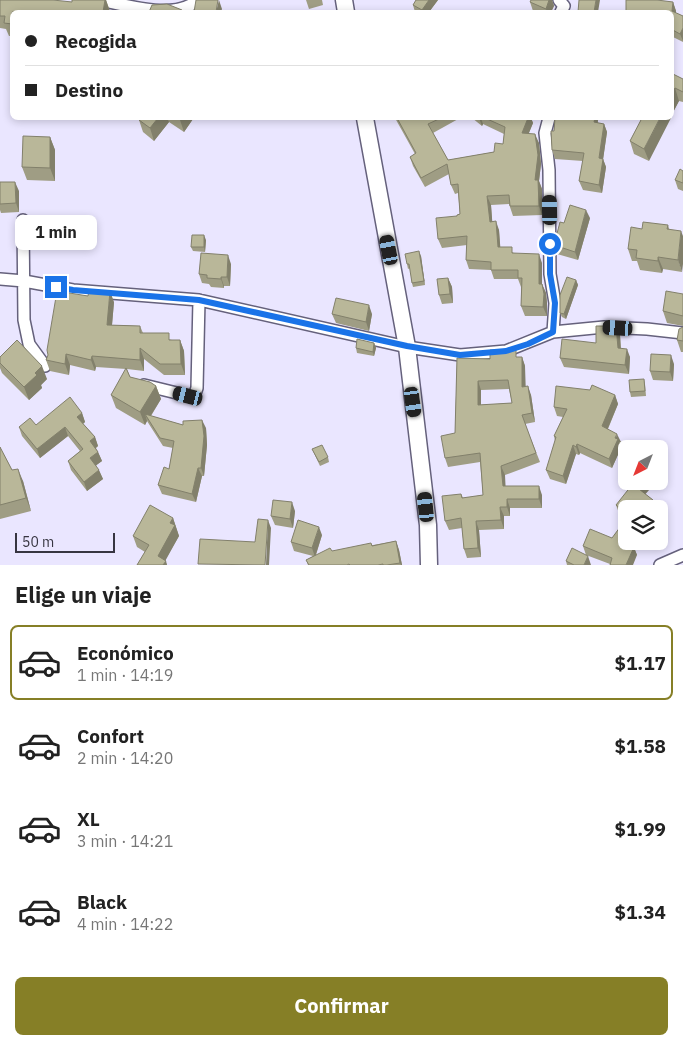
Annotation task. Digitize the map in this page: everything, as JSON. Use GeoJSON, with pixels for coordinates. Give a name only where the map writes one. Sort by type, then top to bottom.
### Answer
{"type":"FeatureCollection","features":[{"type":"Feature","properties":{"kind":"street"},"geometry":{"type":"LineString","coordinates":[[99,0],[161,10],[180,10],[193,5],[198,0]]}},
{"type":"Feature","properties":{"kind":"street"},"geometry":{"type":"LineString","coordinates":[[559,0],[564,6],[561,10]]}},
{"type":"Feature","properties":{"kind":"street"},"geometry":{"type":"LineString","coordinates":[[365,120],[407,346],[428,525],[429,565]]}},
{"type":"Feature","properties":{"kind":"street"},"geometry":{"type":"LineString","coordinates":[[548,120],[545,133],[549,170],[550,274],[555,303],[553,332]]}},
{"type":"Feature","properties":{"kind":"street"},"geometry":{"type":"LineString","coordinates":[[23,220],[24,320],[29,344],[45,366]]}},
{"type":"Feature","properties":{"kind":"street"},"geometry":{"type":"LineString","coordinates":[[0,279],[24,281],[73,290],[199,300],[407,346],[460,355],[506,351],[528,344],[553,332],[604,327],[683,333]]}},
{"type":"Feature","properties":{"kind":"street"},"geometry":{"type":"LineString","coordinates":[[140,384],[194,396],[197,388],[199,300]]}},
{"type":"Feature","properties":{"kind":"street"},"geometry":{"type":"LineString","coordinates":[[660,565],[683,555]]}},
{"type":"Feature","properties":{"kind":"building"},"geometry":{"type":"Polygon","coordinates":[[[0,0],[72,2],[72,0],[105,0],[103,10],[10,10],[10,24],[4,23],[5,16],[0,16],[0,0]]]}},
{"type":"Feature","properties":{"kind":"building"},"geometry":{"type":"Polygon","coordinates":[[[196,0],[218,0],[216,10],[194,10],[196,0]]]}},
{"type":"Feature","properties":{"kind":"building"},"geometry":{"type":"Polygon","coordinates":[[[416,0],[429,0],[422,10],[413,5],[416,0]]]}},
{"type":"Feature","properties":{"kind":"building"},"geometry":{"type":"Polygon","coordinates":[[[531,0],[549,0],[546,9],[530,2],[531,0]]]}},
{"type":"Feature","properties":{"kind":"building"},"geometry":{"type":"Polygon","coordinates":[[[579,0],[596,0],[594,10],[578,10],[579,0]]]}},
{"type":"Feature","properties":{"kind":"building"},"geometry":{"type":"Polygon","coordinates":[[[626,0],[673,2],[672,10],[626,10],[626,0]]]}},
{"type":"Feature","properties":{"kind":"building"},"geometry":{"type":"Polygon","coordinates":[[[167,4],[182,10],[150,10],[152,5],[167,4]]]}},
{"type":"Feature","properties":{"kind":"building"},"geometry":{"type":"Polygon","coordinates":[[[674,12],[683,16],[683,28],[680,34],[674,31],[674,12]]]}},
{"type":"Feature","properties":{"kind":"building"},"geometry":{"type":"Polygon","coordinates":[[[674,74],[683,79],[683,92],[675,88],[674,90],[674,74]]]}},
{"type":"Feature","properties":{"kind":"building"},"geometry":{"type":"Polygon","coordinates":[[[139,120],[156,120],[150,128],[139,120]]]}},
{"type":"Feature","properties":{"kind":"building"},"geometry":{"type":"Polygon","coordinates":[[[398,120],[437,120],[428,124],[448,160],[494,152],[495,143],[503,144],[505,127],[489,120],[527,120],[522,133],[535,134],[538,155],[535,180],[538,180],[539,206],[510,206],[509,195],[487,196],[490,222],[496,221],[498,247],[512,247],[512,253],[539,254],[539,284],[542,284],[544,294],[543,307],[521,306],[522,278],[518,278],[518,270],[491,270],[491,262],[466,260],[467,236],[438,239],[436,218],[460,214],[458,184],[451,185],[447,164],[421,178],[410,157],[416,153],[398,120]]]}},
{"type":"Feature","properties":{"kind":"building"},"geometry":{"type":"Polygon","coordinates":[[[555,120],[594,120],[594,122],[604,124],[599,158],[603,159],[599,185],[579,181],[584,153],[552,150],[551,131],[554,131],[555,120]]]}},
{"type":"Feature","properties":{"kind":"building"},"geometry":{"type":"Polygon","coordinates":[[[641,120],[659,120],[644,149],[630,141],[641,120]]]}},
{"type":"Feature","properties":{"kind":"building"},"geometry":{"type":"Polygon","coordinates":[[[23,136],[50,137],[50,168],[22,167],[23,136]]]}},
{"type":"Feature","properties":{"kind":"building"},"geometry":{"type":"Polygon","coordinates":[[[680,169],[683,171],[683,183],[675,180],[680,169]]]}},
{"type":"Feature","properties":{"kind":"building"},"geometry":{"type":"Polygon","coordinates":[[[0,182],[15,182],[16,203],[0,204],[0,182]]]}},
{"type":"Feature","properties":{"kind":"building"},"geometry":{"type":"Polygon","coordinates":[[[570,205],[586,210],[575,252],[554,245],[560,222],[564,223],[570,205]]]}},
{"type":"Feature","properties":{"kind":"building"},"geometry":{"type":"Polygon","coordinates":[[[643,222],[668,225],[667,229],[681,231],[678,260],[658,257],[658,261],[636,258],[637,250],[628,249],[631,227],[642,229],[643,222]]]}},
{"type":"Feature","properties":{"kind":"building"},"geometry":{"type":"Polygon","coordinates":[[[192,235],[204,235],[204,247],[191,247],[192,235]]]}},
{"type":"Feature","properties":{"kind":"building"},"geometry":{"type":"Polygon","coordinates":[[[419,251],[424,281],[412,283],[409,264],[407,264],[405,254],[419,251]]]}},
{"type":"Feature","properties":{"kind":"building"},"geometry":{"type":"Polygon","coordinates":[[[201,253],[228,255],[227,277],[221,277],[221,279],[207,278],[207,275],[199,274],[201,253]]]}},
{"type":"Feature","properties":{"kind":"building"},"geometry":{"type":"Polygon","coordinates":[[[567,277],[576,280],[564,314],[560,313],[560,295],[567,277]]]}},
{"type":"Feature","properties":{"kind":"building"},"geometry":{"type":"Polygon","coordinates":[[[448,278],[450,294],[439,295],[437,279],[448,278]]]}},
{"type":"Feature","properties":{"kind":"building"},"geometry":{"type":"Polygon","coordinates":[[[89,290],[110,291],[107,325],[140,326],[140,333],[169,333],[169,340],[180,340],[181,364],[160,364],[140,348],[140,360],[92,356],[91,360],[66,354],[65,364],[46,360],[57,291],[88,296],[89,290]]]}},
{"type":"Feature","properties":{"kind":"building"},"geometry":{"type":"Polygon","coordinates":[[[666,291],[683,294],[683,316],[663,311],[666,291]]]}},
{"type":"Feature","properties":{"kind":"building"},"geometry":{"type":"Polygon","coordinates":[[[336,298],[369,305],[366,322],[332,314],[336,298]]]}},
{"type":"Feature","properties":{"kind":"building"},"geometry":{"type":"Polygon","coordinates":[[[596,326],[616,326],[618,348],[627,349],[625,365],[560,358],[562,339],[596,343],[596,326]]]}},
{"type":"Feature","properties":{"kind":"building"},"geometry":{"type":"Polygon","coordinates":[[[683,327],[683,341],[677,340],[679,329],[683,327]]]}},
{"type":"Feature","properties":{"kind":"building"},"geometry":{"type":"Polygon","coordinates":[[[357,339],[374,343],[373,352],[356,348],[357,339]]]}},
{"type":"Feature","properties":{"kind":"building"},"geometry":{"type":"Polygon","coordinates":[[[17,340],[42,366],[35,373],[37,375],[24,387],[0,363],[0,357],[17,340]]]}},
{"type":"Feature","properties":{"kind":"building"},"geometry":{"type":"Polygon","coordinates":[[[490,350],[516,350],[516,357],[522,357],[522,387],[528,386],[532,413],[522,415],[536,453],[501,466],[503,486],[539,486],[539,499],[507,499],[507,507],[500,507],[501,520],[476,521],[478,548],[464,549],[461,518],[445,521],[442,496],[461,494],[462,498],[483,495],[480,453],[445,458],[441,436],[455,433],[457,358],[490,359],[490,350]],[[508,380],[478,381],[478,405],[512,403],[508,380]]]}},
{"type":"Feature","properties":{"kind":"building"},"geometry":{"type":"Polygon","coordinates":[[[651,354],[671,355],[670,372],[650,371],[651,354]]]}},
{"type":"Feature","properties":{"kind":"building"},"geometry":{"type":"Polygon","coordinates":[[[126,368],[130,377],[150,382],[156,386],[140,412],[111,395],[126,368]]]}},
{"type":"Feature","properties":{"kind":"building"},"geometry":{"type":"Polygon","coordinates":[[[644,379],[645,391],[630,392],[629,380],[644,379]]]}},
{"type":"Feature","properties":{"kind":"building"},"geometry":{"type":"Polygon","coordinates":[[[592,385],[615,395],[602,426],[617,434],[615,438],[618,439],[609,459],[577,444],[576,447],[573,445],[563,476],[546,470],[556,437],[554,436],[567,409],[554,407],[556,386],[590,390],[592,385]]]}},
{"type":"Feature","properties":{"kind":"building"},"geometry":{"type":"Polygon","coordinates":[[[70,397],[82,413],[77,417],[95,437],[90,441],[98,452],[90,458],[99,470],[84,482],[68,461],[83,449],[65,427],[37,449],[19,427],[30,418],[36,425],[70,397]]]}},
{"type":"Feature","properties":{"kind":"building"},"geometry":{"type":"Polygon","coordinates":[[[145,414],[183,425],[183,421],[202,420],[204,436],[201,468],[198,468],[192,494],[158,485],[164,467],[169,469],[174,441],[160,438],[145,414]]]}},
{"type":"Feature","properties":{"kind":"building"},"geometry":{"type":"Polygon","coordinates":[[[322,445],[328,457],[319,462],[312,449],[322,445]]]}},
{"type":"Feature","properties":{"kind":"building"},"geometry":{"type":"Polygon","coordinates":[[[0,447],[12,470],[18,469],[26,498],[0,505],[0,447]]]}},
{"type":"Feature","properties":{"kind":"building"},"geometry":{"type":"Polygon","coordinates":[[[628,490],[640,490],[653,500],[620,500],[628,490]]]}},
{"type":"Feature","properties":{"kind":"building"},"geometry":{"type":"Polygon","coordinates":[[[273,500],[292,502],[290,519],[271,516],[273,500]]]}},
{"type":"Feature","properties":{"kind":"building"},"geometry":{"type":"Polygon","coordinates":[[[150,505],[173,518],[170,523],[175,525],[158,556],[166,561],[163,565],[137,565],[149,545],[133,536],[150,505]]]}},
{"type":"Feature","properties":{"kind":"building"},"geometry":{"type":"Polygon","coordinates":[[[258,519],[268,520],[265,565],[198,564],[200,539],[255,542],[258,519]]]}},
{"type":"Feature","properties":{"kind":"building"},"geometry":{"type":"Polygon","coordinates":[[[298,520],[319,527],[312,548],[291,542],[298,520]]]}},
{"type":"Feature","properties":{"kind":"building"},"geometry":{"type":"Polygon","coordinates":[[[590,529],[612,538],[618,530],[618,550],[633,550],[626,565],[610,565],[612,558],[583,546],[590,529]]]}},
{"type":"Feature","properties":{"kind":"building"},"geometry":{"type":"Polygon","coordinates":[[[396,541],[400,563],[387,565],[309,565],[306,560],[330,548],[332,551],[371,543],[372,546],[396,541]]]}},
{"type":"Feature","properties":{"kind":"building"},"geometry":{"type":"Polygon","coordinates":[[[572,548],[588,556],[584,565],[574,565],[566,561],[572,548]]]}},
{"type":"Feature","properties":{"kind":"route"},"geometry":{"type":"LineString","coordinates":[[56,287],[199,300],[407,346],[460,355],[506,351],[528,344],[553,332],[555,303],[550,274],[550,244]]}}]}
